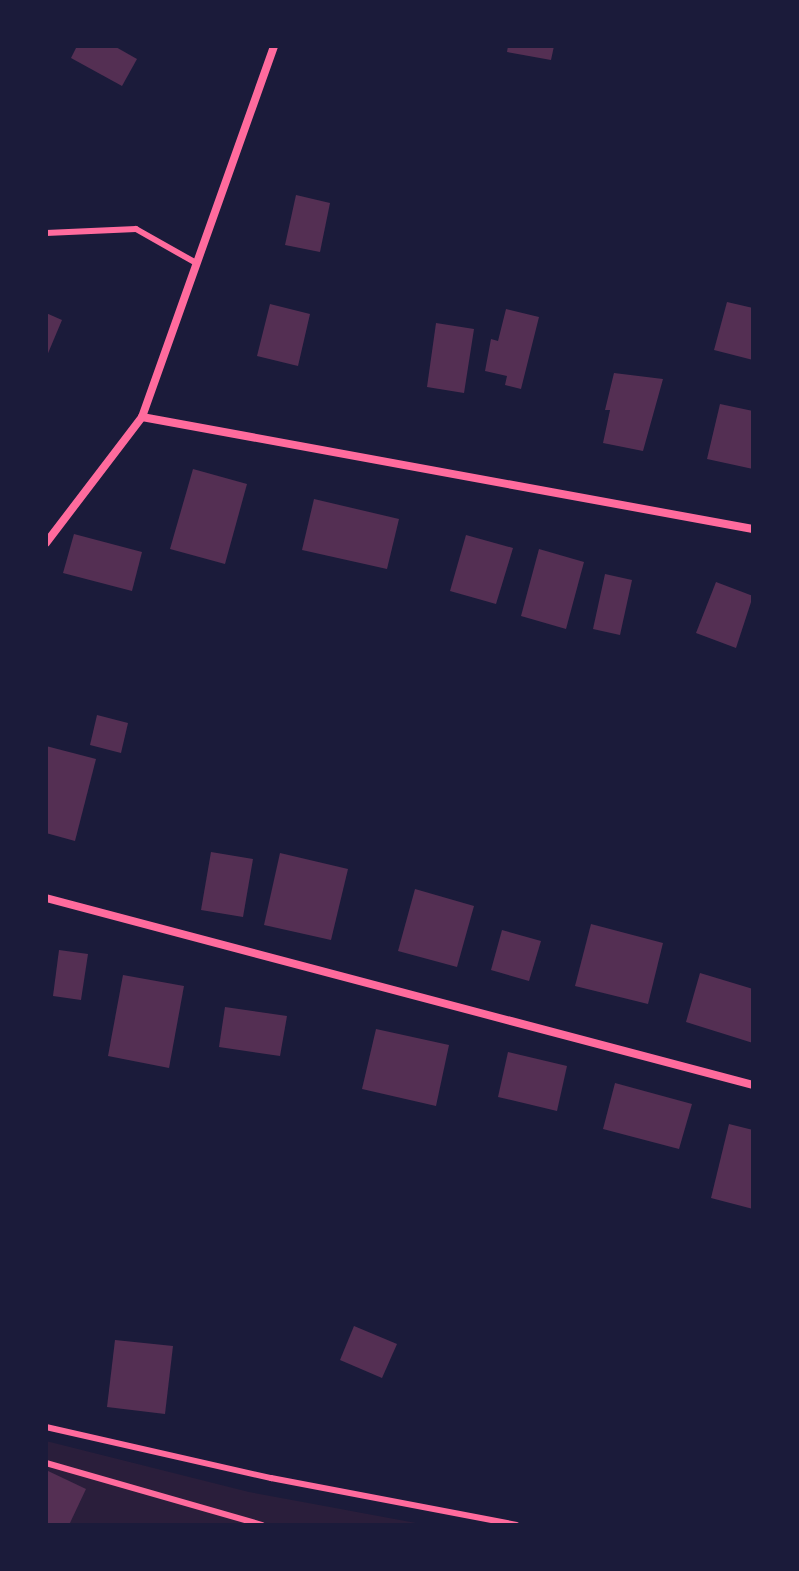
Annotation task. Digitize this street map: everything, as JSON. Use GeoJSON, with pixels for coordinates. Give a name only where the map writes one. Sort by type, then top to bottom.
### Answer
{"type":"FeatureCollection","features":[{"type":"Feature","properties":{"kind":"street"},"geometry":{"type":"LineString","coordinates":[[46,543],[142,417],[274,46]]}},
{"type":"Feature","properties":{"kind":"street"},"geometry":{"type":"LineString","coordinates":[[142,417],[753,529]]}},
{"type":"Feature","properties":{"kind":"street"},"geometry":{"type":"LineString","coordinates":[[46,898],[753,1085]]}},
{"type":"Feature","properties":{"kind":"lane"},"geometry":{"type":"LineString","coordinates":[[46,233],[136,229],[196,263]]}},
{"type":"Feature","properties":{"kind":"lane"},"geometry":{"type":"LineString","coordinates":[[46,1427],[271,1478],[517,1525]]}},
{"type":"Feature","properties":{"kind":"lane"},"geometry":{"type":"LineString","coordinates":[[46,1463],[262,1525]]}},
{"type":"Feature","properties":{"kind":"shaded area"},"geometry":{"type":"Polygon","coordinates":[[[46,1441],[249,1492],[427,1525],[46,1525],[46,1441]]]}},
{"type":"Feature","properties":{"kind":"building"},"geometry":{"type":"Polygon","coordinates":[[[77,46],[114,46],[137,59],[122,86],[71,58],[77,46]]]}},
{"type":"Feature","properties":{"kind":"building"},"geometry":{"type":"Polygon","coordinates":[[[508,46],[554,46],[551,60],[507,52],[508,46]]]}},
{"type":"Feature","properties":{"kind":"building"},"geometry":{"type":"Polygon","coordinates":[[[296,195],[330,203],[320,252],[285,245],[296,195]]]}},
{"type":"Feature","properties":{"kind":"building"},"geometry":{"type":"Polygon","coordinates":[[[727,302],[753,308],[753,360],[714,350],[727,302]]]}},
{"type":"Feature","properties":{"kind":"building"},"geometry":{"type":"Polygon","coordinates":[[[270,304],[310,314],[298,366],[257,356],[270,304]]]}},
{"type":"Feature","properties":{"kind":"building"},"geometry":{"type":"Polygon","coordinates":[[[506,309],[539,317],[521,389],[505,385],[507,376],[485,371],[491,339],[498,341],[506,309]]]}},
{"type":"Feature","properties":{"kind":"building"},"geometry":{"type":"Polygon","coordinates":[[[46,313],[62,320],[46,358],[46,313]]]}},
{"type":"Feature","properties":{"kind":"building"},"geometry":{"type":"Polygon","coordinates":[[[436,323],[474,329],[464,393],[427,387],[436,323]]]}},
{"type":"Feature","properties":{"kind":"building"},"geometry":{"type":"Polygon","coordinates":[[[614,373],[663,379],[643,451],[603,443],[610,410],[605,410],[614,373]]]}},
{"type":"Feature","properties":{"kind":"building"},"geometry":{"type":"Polygon","coordinates":[[[720,404],[753,411],[753,469],[707,459],[720,404]]]}},
{"type":"Feature","properties":{"kind":"building"},"geometry":{"type":"Polygon","coordinates":[[[193,469],[247,484],[225,564],[170,549],[193,469]]]}},
{"type":"Feature","properties":{"kind":"building"},"geometry":{"type":"Polygon","coordinates":[[[314,499],[399,519],[387,569],[302,550],[314,499]]]}},
{"type":"Feature","properties":{"kind":"building"},"geometry":{"type":"Polygon","coordinates":[[[74,534],[142,552],[132,591],[63,573],[74,534]]]}},
{"type":"Feature","properties":{"kind":"building"},"geometry":{"type":"Polygon","coordinates":[[[466,535],[513,548],[496,604],[450,591],[466,535]]]}},
{"type":"Feature","properties":{"kind":"building"},"geometry":{"type":"Polygon","coordinates":[[[539,549],[584,562],[566,629],[521,616],[539,549]]]}},
{"type":"Feature","properties":{"kind":"building"},"geometry":{"type":"Polygon","coordinates":[[[605,574],[632,580],[620,635],[593,629],[605,574]]]}},
{"type":"Feature","properties":{"kind":"building"},"geometry":{"type":"Polygon","coordinates":[[[716,582],[753,596],[736,648],[696,633],[716,582]]]}},
{"type":"Feature","properties":{"kind":"building"},"geometry":{"type":"Polygon","coordinates":[[[97,715],[128,723],[121,753],[90,745],[97,715]]]}},
{"type":"Feature","properties":{"kind":"building"},"geometry":{"type":"Polygon","coordinates":[[[46,746],[96,759],[75,841],[46,833],[46,746]]]}},
{"type":"Feature","properties":{"kind":"building"},"geometry":{"type":"Polygon","coordinates":[[[211,852],[253,859],[243,917],[201,910],[211,852]]]}},
{"type":"Feature","properties":{"kind":"building"},"geometry":{"type":"Polygon","coordinates":[[[280,853],[348,869],[331,940],[264,925],[280,853]]]}},
{"type":"Feature","properties":{"kind":"building"},"geometry":{"type":"Polygon","coordinates":[[[415,889],[474,906],[457,967],[398,951],[415,889]]]}},
{"type":"Feature","properties":{"kind":"building"},"geometry":{"type":"Polygon","coordinates":[[[591,924],[663,943],[648,1004],[575,986],[591,924]]]}},
{"type":"Feature","properties":{"kind":"building"},"geometry":{"type":"Polygon","coordinates":[[[502,930],[541,941],[529,981],[491,970],[502,930]]]}},
{"type":"Feature","properties":{"kind":"building"},"geometry":{"type":"Polygon","coordinates":[[[59,950],[88,954],[81,1000],[53,996],[59,950]]]}},
{"type":"Feature","properties":{"kind":"building"},"geometry":{"type":"Polygon","coordinates":[[[700,973],[753,989],[753,1043],[686,1022],[700,973]]]}},
{"type":"Feature","properties":{"kind":"building"},"geometry":{"type":"Polygon","coordinates":[[[123,975],[184,986],[169,1068],[108,1056],[123,975]]]}},
{"type":"Feature","properties":{"kind":"building"},"geometry":{"type":"Polygon","coordinates":[[[225,1007],[287,1016],[280,1056],[219,1047],[225,1007]]]}},
{"type":"Feature","properties":{"kind":"building"},"geometry":{"type":"Polygon","coordinates":[[[376,1029],[449,1045],[436,1106],[362,1089],[376,1029]]]}},
{"type":"Feature","properties":{"kind":"building"},"geometry":{"type":"Polygon","coordinates":[[[508,1052],[567,1066],[557,1111],[498,1097],[508,1052]]]}},
{"type":"Feature","properties":{"kind":"building"},"geometry":{"type":"Polygon","coordinates":[[[615,1083],[692,1104],[679,1149],[603,1129],[615,1083]]]}},
{"type":"Feature","properties":{"kind":"building"},"geometry":{"type":"Polygon","coordinates":[[[729,1124],[753,1130],[753,1209],[711,1198],[729,1124]]]}},
{"type":"Feature","properties":{"kind":"building"},"geometry":{"type":"Polygon","coordinates":[[[354,1326],[397,1344],[382,1378],[340,1360],[354,1326]]]}},
{"type":"Feature","properties":{"kind":"building"},"geometry":{"type":"Polygon","coordinates":[[[115,1340],[173,1346],[165,1414],[107,1407],[115,1340]]]}},
{"type":"Feature","properties":{"kind":"building"},"geometry":{"type":"Polygon","coordinates":[[[46,1470],[86,1489],[69,1525],[46,1525],[46,1470]]]}}]}
